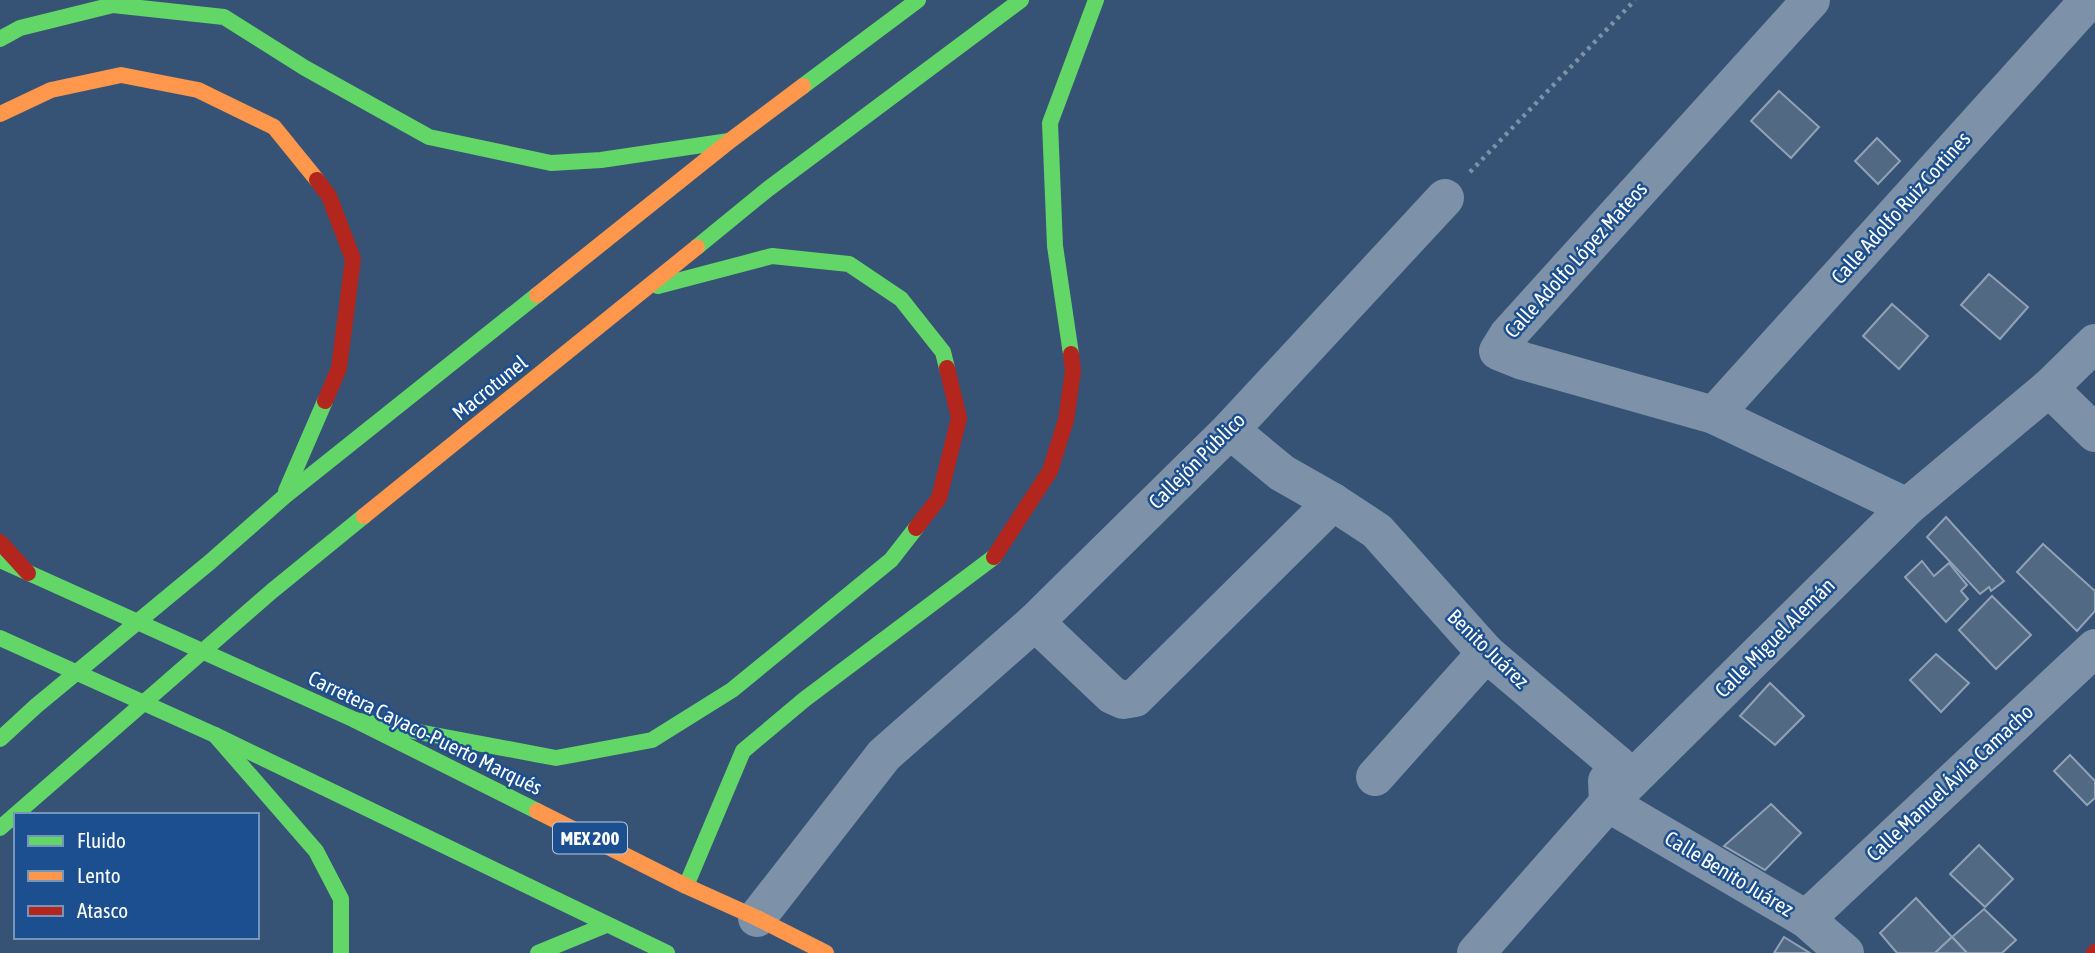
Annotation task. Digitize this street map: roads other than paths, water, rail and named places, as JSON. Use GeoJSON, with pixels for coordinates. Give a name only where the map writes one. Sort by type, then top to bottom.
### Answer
{"type":"FeatureCollection","features":[{"type":"Feature","properties":{"kind":"main road","name":"Macrotunel"},"geometry":{"type":"LineString","coordinates":[[0,739],[285,496],[731,140],[918,0]]}},
{"type":"Feature","properties":{"kind":"main road","name":"Macrotunel"},"geometry":{"type":"LineString","coordinates":[[18,813],[272,591],[768,190],[1021,0]]}},
{"type":"Feature","properties":{"kind":"main road"},"geometry":{"type":"LineString","coordinates":[[686,886],[743,751],[805,699],[997,555],[1050,471],[1066,419],[1073,371],[1055,246],[1050,123],[1097,0]]}},
{"type":"Feature","properties":{"kind":"main road"},"geometry":{"type":"LineString","coordinates":[[0,39],[20,28],[113,5],[225,17],[305,68],[429,137],[551,163],[601,160],[731,140]]}},
{"type":"Feature","properties":{"kind":"main road"},"geometry":{"type":"LineString","coordinates":[[0,114],[51,90],[121,75],[198,90],[274,127],[329,196],[353,259],[339,368],[285,496]]}},
{"type":"Feature","properties":{"kind":"main road"},"geometry":{"type":"LineString","coordinates":[[355,720],[556,758],[652,740],[732,690],[891,560],[939,498],[959,418],[943,352],[901,299],[849,264],[772,256],[646,289]]}},
{"type":"Feature","properties":{"kind":"main road"},"geometry":{"type":"LineString","coordinates":[[0,542],[28,573]]}},
{"type":"Feature","properties":{"kind":"main road","name":"Carretera Cayaco-Puerto Marqués"},"geometry":{"type":"LineString","coordinates":[[0,560],[355,720],[826,953]]}},
{"type":"Feature","properties":{"kind":"main road"},"geometry":{"type":"LineString","coordinates":[[0,638],[215,735],[606,925],[649,949]]}},
{"type":"Feature","properties":{"kind":"main road"},"geometry":{"type":"LineString","coordinates":[[215,735],[316,851],[341,900],[341,953]]}},
{"type":"Feature","properties":{"kind":"main road","name":"Macrotunel"},"geometry":{"type":"LineString","coordinates":[[0,828],[14,816]]}},
{"type":"Feature","properties":{"kind":"main road"},"geometry":{"type":"LineString","coordinates":[[538,953],[606,925]]}},
{"type":"Feature","properties":{"kind":"street","name":"Calle Adolfo López Mateos"},"geometry":{"type":"LineString","coordinates":[[1811,0],[1508,335],[1498,352],[1523,362],[1714,415],[1907,507]]}},
{"type":"Feature","properties":{"kind":"street","name":"Calle Adolfo Ruiz Cortines"},"geometry":{"type":"LineString","coordinates":[[1714,415],[2089,0]]}},
{"type":"Feature","properties":{"kind":"street","name":"Callejón Público"},"geometry":{"type":"LineString","coordinates":[[757,918],[884,755],[1035,622],[1230,430],[1445,198]]}},
{"type":"Feature","properties":{"kind":"street","name":"Calle Miguel Alemán"},"geometry":{"type":"LineString","coordinates":[[1476,953],[1608,803],[1907,507],[2049,388],[2095,343]]}},
{"type":"Feature","properties":{"kind":"street"},"geometry":{"type":"LineString","coordinates":[[2049,388],[2095,433]]}},
{"type":"Feature","properties":{"kind":"street","name":"Benito Juárez"},"geometry":{"type":"LineString","coordinates":[[1230,430],[1282,472],[1377,531],[1486,653],[1618,765],[1607,781],[1608,803]]}},
{"type":"Feature","properties":{"kind":"street"},"geometry":{"type":"LineString","coordinates":[[1035,622],[1112,695],[1123,700],[1135,698],[1334,502]]}},
{"type":"Feature","properties":{"kind":"street","name":"Calle Manuel Ávila Camacho"},"geometry":{"type":"LineString","coordinates":[[1806,919],[2095,648]]}},
{"type":"Feature","properties":{"kind":"street"},"geometry":{"type":"LineString","coordinates":[[1375,777],[1486,653]]}},
{"type":"Feature","properties":{"kind":"street","name":"Calle Benito Juárez"},"geometry":{"type":"LineString","coordinates":[[1608,803],[1806,919],[1845,953]]}}]}
